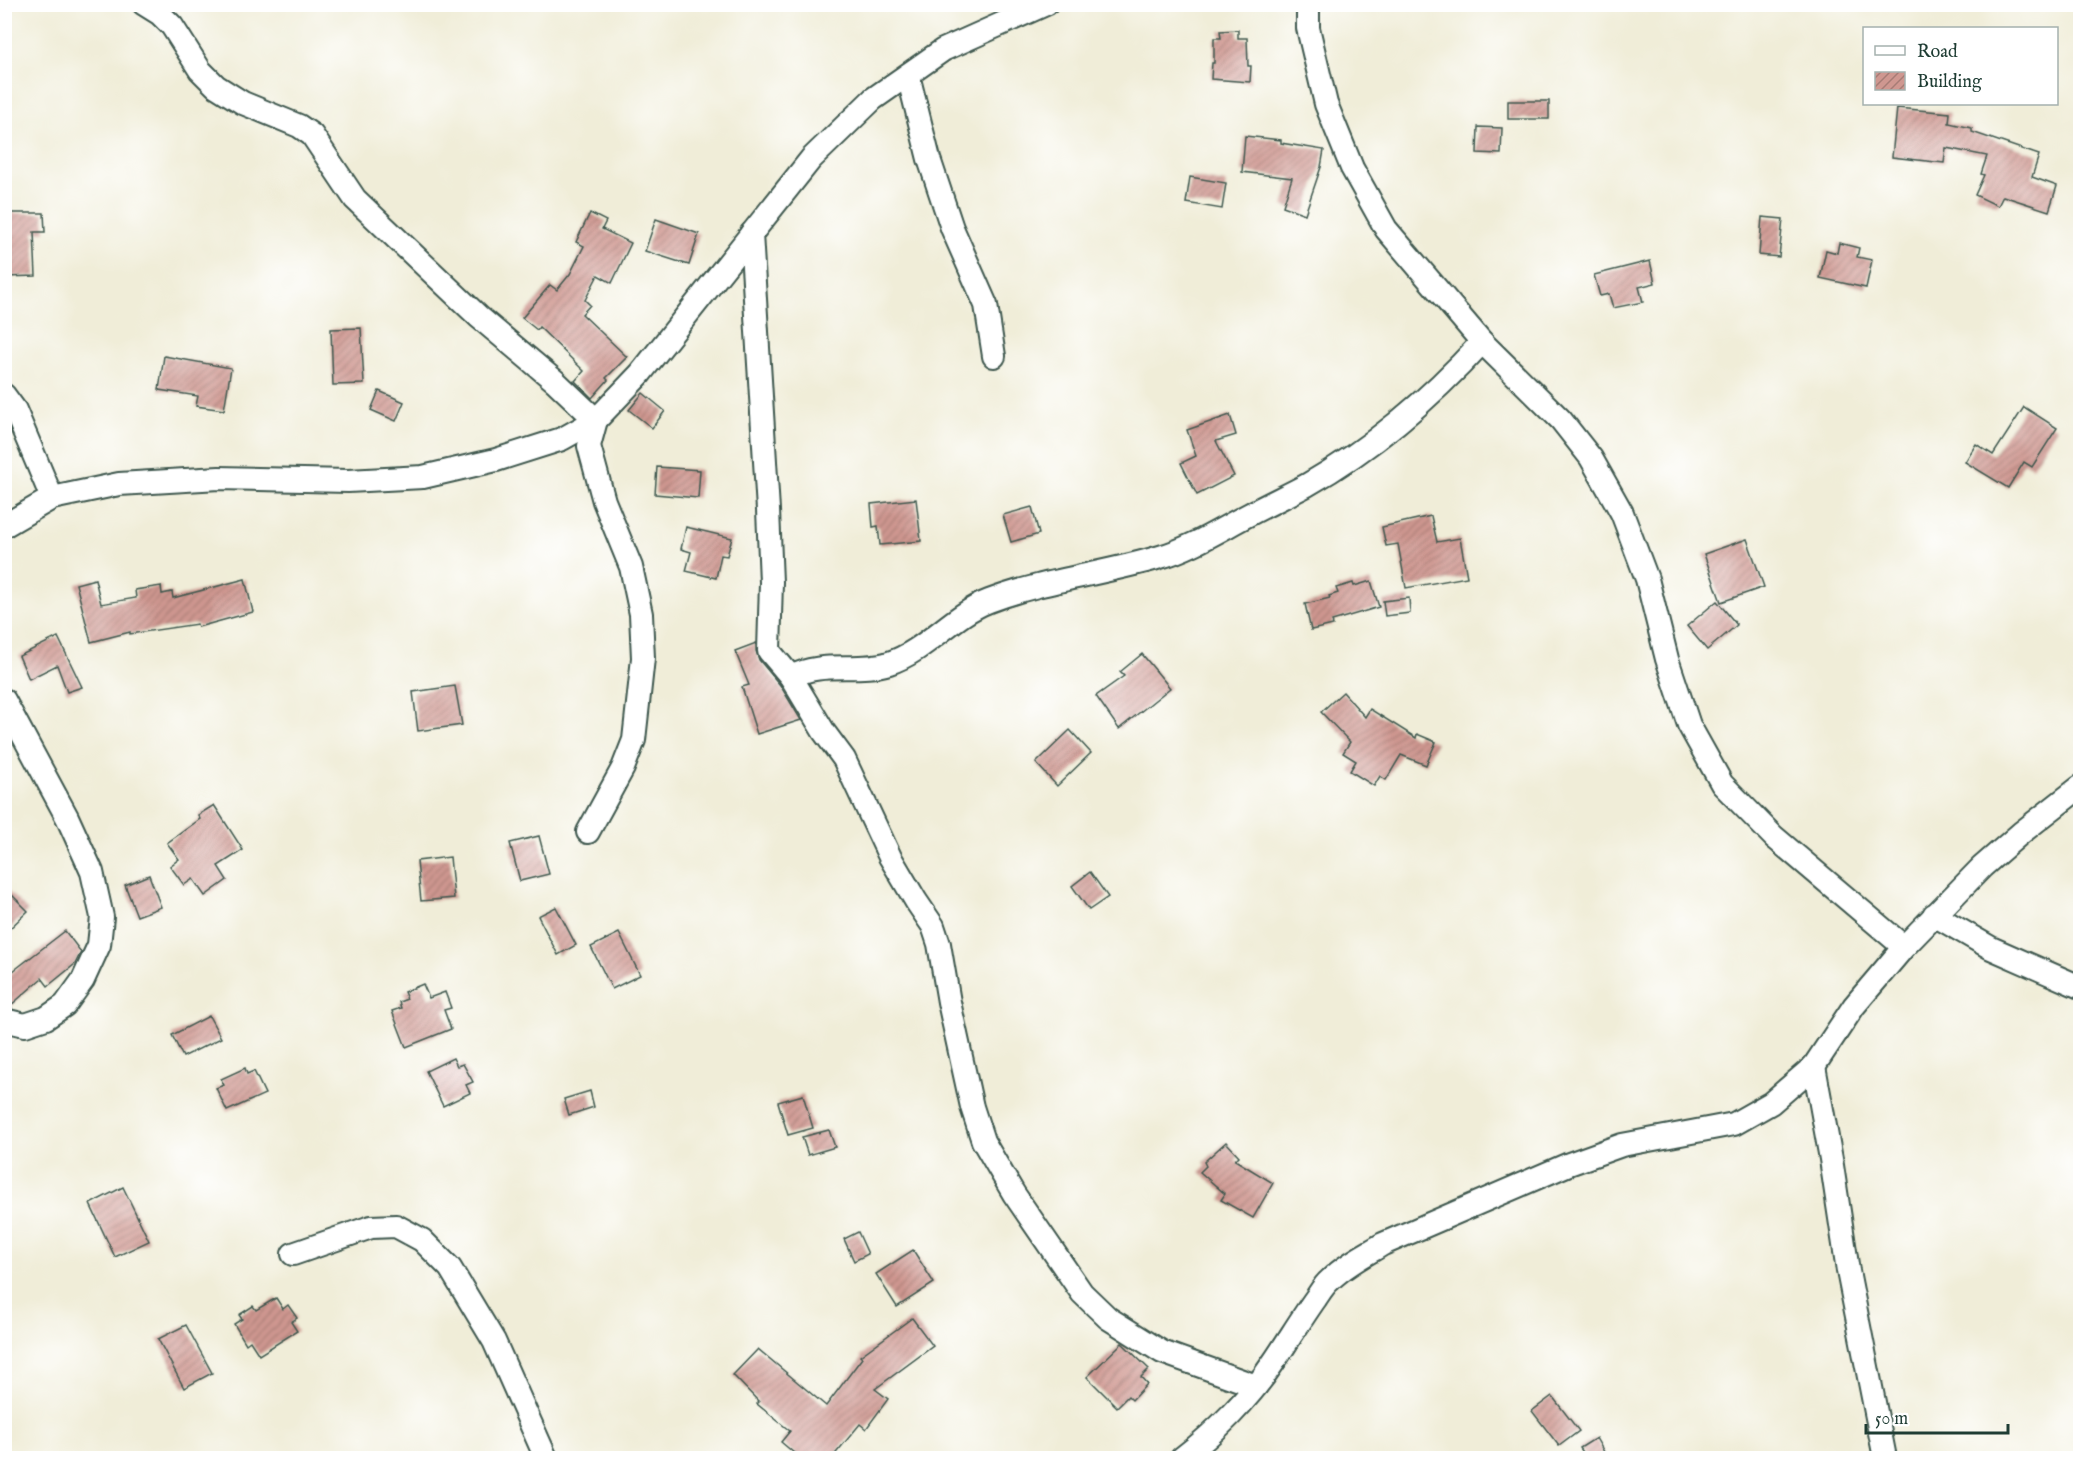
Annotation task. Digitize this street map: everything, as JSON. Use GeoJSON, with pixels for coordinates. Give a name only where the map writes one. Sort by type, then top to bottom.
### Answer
{"type":"FeatureCollection","features":[{"type":"Feature","properties":{"kind":"street"},"geometry":{"type":"LineString","coordinates":[[144,4],[160,14],[172,26],[200,70],[216,86],[243,103],[299,126],[312,135],[355,199],[479,317],[555,381],[596,420]]}},
{"type":"Feature","properties":{"kind":"street"},"geometry":{"type":"LineString","coordinates":[[4,526],[52,498],[119,484],[219,478],[348,481],[423,477],[496,460],[562,439],[596,420],[640,374],[811,159],[873,99],[943,50],[1046,4]]}},
{"type":"Feature","properties":{"kind":"street"},"geometry":{"type":"LineString","coordinates":[[1308,4],[1308,28],[1326,104],[1352,168],[1386,229],[1482,342],[1561,420],[1591,458],[1622,513],[1647,579],[1667,659],[1689,725],[1722,784],[1774,837],[1904,947]]}},
{"type":"Feature","properties":{"kind":"street"},"geometry":{"type":"LineString","coordinates":[[908,75],[929,159],[949,219],[986,305],[994,356]]}},
{"type":"Feature","properties":{"kind":"street"},"geometry":{"type":"LineString","coordinates":[[751,234],[768,510],[771,582],[769,651],[791,677],[824,732],[844,759],[890,857],[933,926],[939,944],[972,1107],[983,1141],[1014,1194],[1082,1293],[1108,1318],[1162,1352],[1256,1386]]}},
{"type":"Feature","properties":{"kind":"street"},"geometry":{"type":"LineString","coordinates":[[791,677],[813,669],[864,668],[890,663],[913,651],[962,614],[987,602],[1033,587],[1162,557],[1210,535],[1308,484],[1371,442],[1431,395],[1482,342]]}},
{"type":"Feature","properties":{"kind":"street"},"geometry":{"type":"LineString","coordinates":[[4,395],[15,410],[52,498]]}},
{"type":"Feature","properties":{"kind":"street"},"geometry":{"type":"LineString","coordinates":[[588,832],[623,768],[634,740],[644,658],[641,614],[631,567],[604,501],[589,446],[596,420]]}},
{"type":"Feature","properties":{"kind":"street"},"geometry":{"type":"LineString","coordinates":[[4,700],[71,826],[92,872],[102,917],[99,945],[83,980],[65,1005],[46,1018],[25,1024],[4,1020]]}},
{"type":"Feature","properties":{"kind":"street"},"geometry":{"type":"LineString","coordinates":[[1182,1458],[1194,1449],[1256,1386],[1329,1280],[1357,1259],[1383,1244],[1569,1164],[1622,1145],[1734,1124],[1771,1103],[1814,1066],[1854,1006],[1934,915],[1982,867],[2080,787]]}},
{"type":"Feature","properties":{"kind":"street"},"geometry":{"type":"LineString","coordinates":[[1934,915],[1991,948],[2080,987]]}},
{"type":"Feature","properties":{"kind":"street"},"geometry":{"type":"LineString","coordinates":[[1814,1066],[1848,1271],[1885,1458]]}},
{"type":"Feature","properties":{"kind":"street"},"geometry":{"type":"LineString","coordinates":[[293,1254],[371,1227],[396,1226],[422,1240],[450,1268],[494,1341],[546,1458]]}},
{"type":"Feature","properties":{"kind":"building"},"geometry":{"type":"Polygon","coordinates":[[[1238,30],[1238,38],[1247,38],[1248,66],[1251,66],[1250,82],[1211,79],[1212,63],[1214,63],[1214,38],[1221,38],[1220,31],[1238,30]]]}},
{"type":"Feature","properties":{"kind":"building"},"geometry":{"type":"Polygon","coordinates":[[[1508,101],[1549,101],[1549,119],[1508,119],[1508,101]]]}},
{"type":"Feature","properties":{"kind":"building"},"geometry":{"type":"Polygon","coordinates":[[[1897,108],[1950,113],[1949,123],[1972,128],[1972,132],[2039,155],[2032,177],[2057,186],[2049,211],[2003,196],[1998,206],[1975,195],[1984,175],[1981,174],[1987,156],[1946,148],[1944,163],[1892,157],[1897,108]]]}},
{"type":"Feature","properties":{"kind":"building"},"geometry":{"type":"Polygon","coordinates":[[[1478,127],[1502,128],[1501,154],[1477,153],[1478,127]]]}},
{"type":"Feature","properties":{"kind":"building"},"geometry":{"type":"Polygon","coordinates":[[[1245,136],[1281,140],[1281,143],[1324,150],[1321,167],[1305,214],[1283,206],[1292,178],[1242,172],[1245,136]]]}},
{"type":"Feature","properties":{"kind":"building"},"geometry":{"type":"Polygon","coordinates":[[[1190,177],[1226,183],[1222,209],[1186,203],[1190,177]]]}},
{"type":"Feature","properties":{"kind":"building"},"geometry":{"type":"Polygon","coordinates":[[[6,213],[44,213],[45,232],[34,232],[36,276],[4,277],[6,213]]]}},
{"type":"Feature","properties":{"kind":"building"},"geometry":{"type":"Polygon","coordinates":[[[590,213],[606,221],[602,229],[631,243],[612,283],[598,275],[585,300],[590,305],[582,314],[627,357],[606,378],[608,380],[592,398],[575,381],[584,371],[539,327],[537,330],[522,318],[550,285],[557,290],[570,274],[584,246],[576,242],[590,213]]]}},
{"type":"Feature","properties":{"kind":"building"},"geometry":{"type":"Polygon","coordinates":[[[1762,217],[1783,219],[1779,257],[1759,255],[1762,217]]]}},
{"type":"Feature","properties":{"kind":"building"},"geometry":{"type":"Polygon","coordinates":[[[656,219],[699,234],[689,265],[645,251],[656,219]]]}},
{"type":"Feature","properties":{"kind":"building"},"geometry":{"type":"Polygon","coordinates":[[[1839,243],[1859,248],[1857,257],[1872,260],[1866,288],[1820,278],[1826,250],[1837,253],[1839,243]]]}},
{"type":"Feature","properties":{"kind":"building"},"geometry":{"type":"Polygon","coordinates":[[[1650,261],[1655,283],[1639,287],[1643,302],[1613,308],[1609,294],[1600,296],[1594,275],[1650,261]]]}},
{"type":"Feature","properties":{"kind":"building"},"geometry":{"type":"Polygon","coordinates":[[[361,328],[364,384],[333,385],[331,329],[361,328]]]}},
{"type":"Feature","properties":{"kind":"building"},"geometry":{"type":"Polygon","coordinates":[[[164,356],[231,368],[224,410],[196,406],[198,396],[159,390],[164,356]]]}},
{"type":"Feature","properties":{"kind":"building"},"geometry":{"type":"Polygon","coordinates":[[[379,391],[404,402],[396,421],[371,410],[379,391]]]}},
{"type":"Feature","properties":{"kind":"building"},"geometry":{"type":"Polygon","coordinates":[[[643,393],[665,411],[652,428],[629,410],[643,393]]]}},
{"type":"Feature","properties":{"kind":"building"},"geometry":{"type":"Polygon","coordinates":[[[2024,407],[2057,428],[2032,467],[2024,462],[2008,488],[1965,462],[1976,444],[1993,455],[2024,407]]]}},
{"type":"Feature","properties":{"kind":"building"},"geometry":{"type":"Polygon","coordinates":[[[1230,415],[1236,435],[1216,441],[1234,476],[1197,495],[1181,463],[1196,456],[1187,430],[1230,415]]]}},
{"type":"Feature","properties":{"kind":"building"},"geometry":{"type":"Polygon","coordinates":[[[657,467],[700,470],[698,498],[655,494],[657,467]]]}},
{"type":"Feature","properties":{"kind":"building"},"geometry":{"type":"Polygon","coordinates":[[[916,499],[921,541],[880,545],[878,526],[873,527],[871,504],[916,499]]]}},
{"type":"Feature","properties":{"kind":"building"},"geometry":{"type":"Polygon","coordinates":[[[1032,507],[1039,534],[1011,542],[1003,515],[1032,507]]]}},
{"type":"Feature","properties":{"kind":"building"},"geometry":{"type":"Polygon","coordinates":[[[1431,516],[1437,542],[1460,538],[1467,577],[1406,588],[1398,544],[1386,546],[1382,527],[1431,516]]]}},
{"type":"Feature","properties":{"kind":"building"},"geometry":{"type":"Polygon","coordinates":[[[686,527],[732,538],[727,556],[721,555],[716,578],[686,571],[691,552],[681,549],[686,527]]]}},
{"type":"Feature","properties":{"kind":"building"},"geometry":{"type":"Polygon","coordinates":[[[1747,539],[1764,587],[1721,602],[1704,554],[1747,539]]]}},
{"type":"Feature","properties":{"kind":"building"},"geometry":{"type":"Polygon","coordinates":[[[95,579],[101,604],[136,598],[135,590],[161,586],[162,594],[172,592],[173,598],[245,579],[253,612],[198,627],[197,624],[130,634],[130,632],[91,642],[76,584],[95,579]]]}},
{"type":"Feature","properties":{"kind":"building"},"geometry":{"type":"Polygon","coordinates":[[[1371,581],[1379,607],[1332,621],[1333,625],[1311,630],[1305,604],[1330,598],[1329,596],[1338,593],[1336,588],[1371,581]]]}},
{"type":"Feature","properties":{"kind":"building"},"geometry":{"type":"Polygon","coordinates":[[[1409,598],[1410,613],[1385,616],[1383,601],[1409,598]]]}},
{"type":"Feature","properties":{"kind":"building"},"geometry":{"type":"Polygon","coordinates":[[[1717,601],[1737,625],[1707,650],[1687,626],[1717,601]]]}},
{"type":"Feature","properties":{"kind":"building"},"geometry":{"type":"Polygon","coordinates":[[[58,637],[82,687],[67,692],[57,665],[29,679],[19,656],[58,637]]]}},
{"type":"Feature","properties":{"kind":"building"},"geometry":{"type":"Polygon","coordinates":[[[756,643],[759,660],[780,685],[801,720],[757,734],[742,687],[749,685],[735,651],[756,643]]]}},
{"type":"Feature","properties":{"kind":"building"},"geometry":{"type":"Polygon","coordinates":[[[1142,654],[1170,688],[1119,729],[1096,696],[1124,676],[1120,672],[1142,654]]]}},
{"type":"Feature","properties":{"kind":"building"},"geometry":{"type":"Polygon","coordinates":[[[455,686],[462,725],[418,731],[413,692],[455,686]]]}},
{"type":"Feature","properties":{"kind":"building"},"geometry":{"type":"Polygon","coordinates":[[[1343,692],[1365,717],[1370,709],[1416,738],[1417,734],[1436,742],[1426,765],[1401,755],[1386,780],[1380,776],[1374,786],[1350,771],[1356,761],[1343,753],[1350,742],[1321,712],[1343,692]]]}},
{"type":"Feature","properties":{"kind":"building"},"geometry":{"type":"Polygon","coordinates":[[[1070,730],[1091,753],[1057,786],[1036,763],[1070,730]]]}},
{"type":"Feature","properties":{"kind":"building"},"geometry":{"type":"Polygon","coordinates":[[[214,805],[243,850],[218,866],[227,880],[205,896],[193,879],[184,885],[170,866],[179,859],[167,843],[200,819],[198,815],[214,805]]]}},
{"type":"Feature","properties":{"kind":"building"},"geometry":{"type":"Polygon","coordinates":[[[539,836],[549,874],[520,881],[510,843],[539,836]]]}},
{"type":"Feature","properties":{"kind":"building"},"geometry":{"type":"Polygon","coordinates":[[[450,857],[454,898],[421,901],[417,861],[450,857]]]}},
{"type":"Feature","properties":{"kind":"building"},"geometry":{"type":"Polygon","coordinates":[[[1090,872],[1108,897],[1089,910],[1072,886],[1090,872]]]}},
{"type":"Feature","properties":{"kind":"building"},"geometry":{"type":"Polygon","coordinates":[[[149,875],[161,907],[137,916],[125,885],[149,875]]]}},
{"type":"Feature","properties":{"kind":"building"},"geometry":{"type":"Polygon","coordinates":[[[4,887],[28,911],[4,934],[4,887]]]}},
{"type":"Feature","properties":{"kind":"building"},"geometry":{"type":"Polygon","coordinates":[[[556,907],[576,945],[558,955],[538,916],[556,907]]]}},
{"type":"Feature","properties":{"kind":"building"},"geometry":{"type":"Polygon","coordinates":[[[65,931],[81,952],[75,964],[48,986],[42,978],[9,1007],[4,1007],[4,978],[65,931]]]}},
{"type":"Feature","properties":{"kind":"building"},"geometry":{"type":"Polygon","coordinates":[[[619,933],[640,975],[612,989],[591,947],[619,933]]]}},
{"type":"Feature","properties":{"kind":"building"},"geometry":{"type":"Polygon","coordinates":[[[423,984],[429,998],[445,992],[451,1008],[444,1010],[451,1029],[406,1047],[392,1011],[401,1008],[399,1002],[407,999],[404,992],[423,984]]]}},
{"type":"Feature","properties":{"kind":"building"},"geometry":{"type":"Polygon","coordinates":[[[209,1016],[221,1038],[183,1057],[172,1035],[209,1016]]]}},
{"type":"Feature","properties":{"kind":"building"},"geometry":{"type":"Polygon","coordinates":[[[453,1058],[457,1066],[463,1064],[473,1082],[466,1085],[470,1093],[443,1106],[426,1071],[453,1058]]]}},
{"type":"Feature","properties":{"kind":"building"},"geometry":{"type":"Polygon","coordinates":[[[245,1068],[247,1074],[254,1071],[265,1094],[227,1111],[216,1088],[224,1085],[221,1079],[245,1068]]]}},
{"type":"Feature","properties":{"kind":"building"},"geometry":{"type":"Polygon","coordinates":[[[590,1091],[594,1107],[569,1115],[564,1099],[590,1091]]]}},
{"type":"Feature","properties":{"kind":"building"},"geometry":{"type":"Polygon","coordinates":[[[803,1095],[813,1128],[788,1135],[778,1102],[803,1095]]]}},
{"type":"Feature","properties":{"kind":"building"},"geometry":{"type":"Polygon","coordinates":[[[829,1130],[835,1147],[808,1155],[802,1137],[829,1130]]]}},
{"type":"Feature","properties":{"kind":"building"},"geometry":{"type":"Polygon","coordinates":[[[1226,1142],[1239,1156],[1235,1160],[1273,1183],[1253,1218],[1221,1200],[1225,1194],[1200,1172],[1206,1166],[1204,1162],[1226,1142]]]}},
{"type":"Feature","properties":{"kind":"building"},"geometry":{"type":"Polygon","coordinates":[[[123,1187],[149,1241],[115,1257],[90,1204],[123,1187]]]}},
{"type":"Feature","properties":{"kind":"building"},"geometry":{"type":"Polygon","coordinates":[[[858,1232],[868,1254],[854,1261],[844,1239],[858,1232]]]}},
{"type":"Feature","properties":{"kind":"building"},"geometry":{"type":"Polygon","coordinates":[[[913,1250],[934,1283],[897,1307],[876,1274],[913,1250]]]}},
{"type":"Feature","properties":{"kind":"building"},"geometry":{"type":"Polygon","coordinates":[[[276,1298],[283,1309],[288,1305],[297,1318],[291,1322],[297,1331],[259,1355],[250,1341],[246,1344],[234,1324],[242,1319],[239,1315],[253,1306],[256,1310],[276,1298]]]}},
{"type":"Feature","properties":{"kind":"building"},"geometry":{"type":"Polygon","coordinates":[[[912,1318],[933,1346],[875,1389],[888,1399],[866,1429],[860,1424],[832,1458],[800,1458],[781,1442],[790,1431],[757,1404],[759,1402],[733,1375],[758,1349],[826,1406],[862,1358],[860,1356],[912,1318]]]}},
{"type":"Feature","properties":{"kind":"building"},"geometry":{"type":"Polygon","coordinates":[[[186,1325],[212,1373],[184,1388],[158,1339],[186,1325]]]}},
{"type":"Feature","properties":{"kind":"building"},"geometry":{"type":"Polygon","coordinates":[[[1122,1343],[1149,1369],[1141,1377],[1147,1384],[1132,1400],[1128,1396],[1117,1407],[1087,1377],[1122,1343]]]}},
{"type":"Feature","properties":{"kind":"building"},"geometry":{"type":"Polygon","coordinates":[[[1552,1396],[1579,1431],[1559,1446],[1532,1411],[1552,1396]]]}},
{"type":"Feature","properties":{"kind":"building"},"geometry":{"type":"Polygon","coordinates":[[[1596,1438],[1604,1452],[1593,1458],[1587,1458],[1580,1448],[1596,1438]]]}}]}
